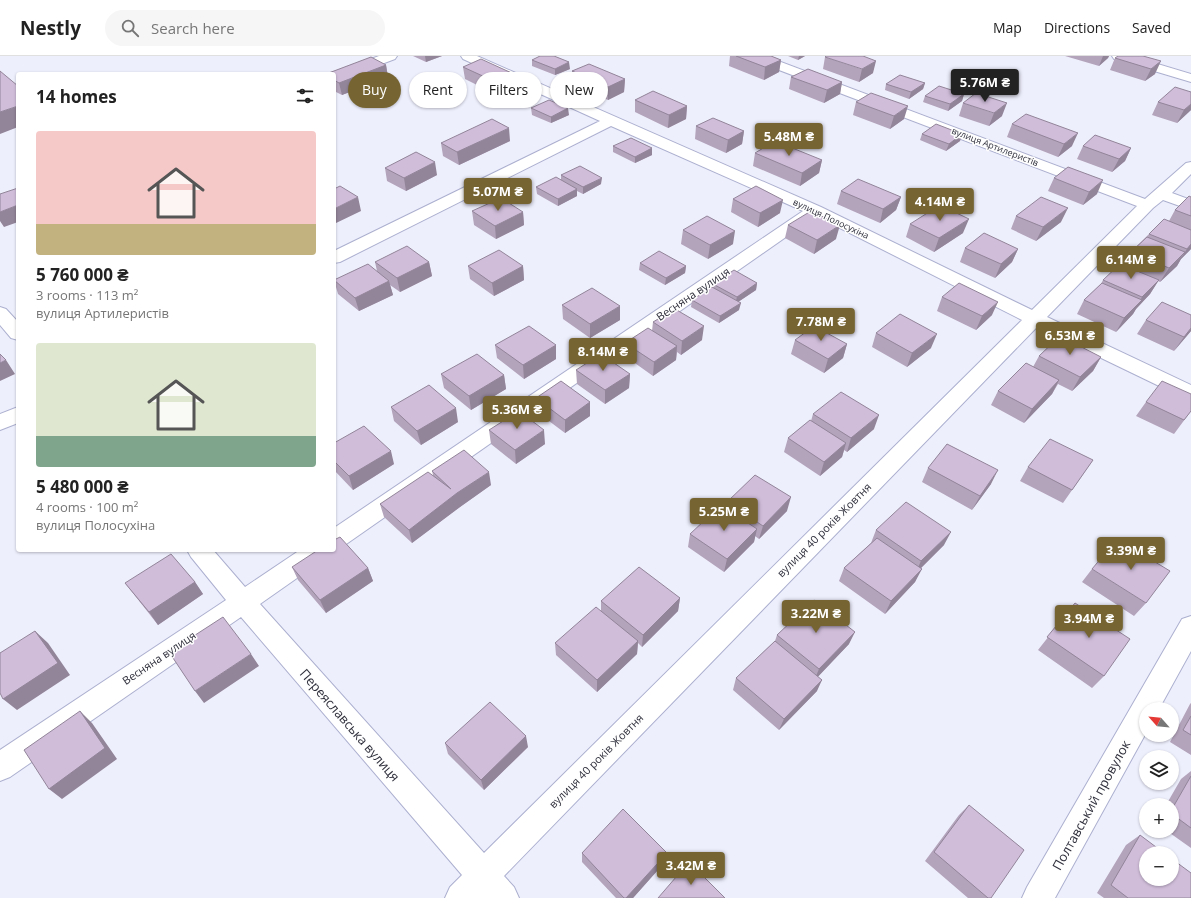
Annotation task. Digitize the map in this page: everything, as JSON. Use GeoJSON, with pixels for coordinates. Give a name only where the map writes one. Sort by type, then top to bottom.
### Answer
{"type":"FeatureCollection","features":[{"type":"Feature","properties":{"kind":"street"},"geometry":{"type":"LineString","coordinates":[[336,76],[392,56]]}},
{"type":"Feature","properties":{"kind":"street","name":"вулиця Полосухіна"},"geometry":{"type":"LineString","coordinates":[[467,56],[610,121],[815,210],[1033,318],[1191,393]]}},
{"type":"Feature","properties":{"kind":"street","name":"вулиця Артилеристів"},"geometry":{"type":"LineString","coordinates":[[754,56],[1154,199],[1191,205]]}},
{"type":"Feature","properties":{"kind":"street"},"geometry":{"type":"LineString","coordinates":[[1118,56],[1191,78]]}},
{"type":"Feature","properties":{"kind":"street"},"geometry":{"type":"LineString","coordinates":[[336,257],[610,121]]}},
{"type":"Feature","properties":{"kind":"street","name":"вулиця 40 років Жовтня"},"geometry":{"type":"LineString","coordinates":[[461,898],[1033,318],[1154,199],[1191,166]]}},
{"type":"Feature","properties":{"kind":"street","name":"Весняна вулиця"},"geometry":{"type":"LineString","coordinates":[[336,539],[815,210]]}},
{"type":"Feature","properties":{"kind":"street"},"geometry":{"type":"LineString","coordinates":[[0,313],[16,332]]}},
{"type":"Feature","properties":{"kind":"street"},"geometry":{"type":"LineString","coordinates":[[0,423],[16,415]]}},
{"type":"Feature","properties":{"kind":"street","name":"Переяславська вулиця"},"geometry":{"type":"LineString","coordinates":[[201,552],[503,898]]}},
{"type":"Feature","properties":{"kind":"street","name":"Весняна вулиця"},"geometry":{"type":"LineString","coordinates":[[0,767],[316,552]]}},
{"type":"Feature","properties":{"kind":"street","name":"Полтавський провулок"},"geometry":{"type":"LineString","coordinates":[[1038,898],[1191,627]]}},
{"type":"Feature","properties":{"kind":"building"},"geometry":{"type":"Polygon","coordinates":[[[540,56],[554,56],[569,62],[555,69],[532,60],[540,56]]]}},
{"type":"Feature","properties":{"kind":"building"},"geometry":{"type":"Polygon","coordinates":[[[736,56],[771,56],[781,60],[765,67],[736,56]]]}},
{"type":"Feature","properties":{"kind":"building"},"geometry":{"type":"Polygon","coordinates":[[[863,56],[876,61],[862,69],[825,57],[863,56]]]}},
{"type":"Feature","properties":{"kind":"building"},"geometry":{"type":"Polygon","coordinates":[[[1118,56],[1143,56],[1161,61],[1151,69],[1115,58],[1118,56]]]}},
{"type":"Feature","properties":{"kind":"building"},"geometry":{"type":"Polygon","coordinates":[[[371,57],[386,65],[368,72],[348,72],[348,80],[339,83],[336,81],[336,72],[331,72],[371,57]]]}},
{"type":"Feature","properties":{"kind":"building"},"geometry":{"type":"Polygon","coordinates":[[[481,59],[509,72],[475,72],[463,67],[481,59]]]}},
{"type":"Feature","properties":{"kind":"building"},"geometry":{"type":"Polygon","coordinates":[[[589,64],[625,79],[608,87],[608,72],[572,71],[589,64]]]}},
{"type":"Feature","properties":{"kind":"building"},"geometry":{"type":"Polygon","coordinates":[[[808,69],[842,82],[827,90],[791,77],[808,69]]]}},
{"type":"Feature","properties":{"kind":"building"},"geometry":{"type":"Polygon","coordinates":[[[0,71],[16,84],[16,107],[0,112],[0,71]]]}},
{"type":"Feature","properties":{"kind":"building"},"geometry":{"type":"Polygon","coordinates":[[[900,75],[925,83],[911,92],[886,84],[900,75]]]}},
{"type":"Feature","properties":{"kind":"building"},"geometry":{"type":"Polygon","coordinates":[[[939,86],[964,94],[950,104],[925,96],[939,86]]]}},
{"type":"Feature","properties":{"kind":"building"},"geometry":{"type":"Polygon","coordinates":[[[1175,87],[1191,92],[1191,104],[1184,110],[1158,102],[1175,87]]]}},
{"type":"Feature","properties":{"kind":"building"},"geometry":{"type":"Polygon","coordinates":[[[653,91],[687,106],[669,115],[635,100],[653,91]]]}},
{"type":"Feature","properties":{"kind":"building"},"geometry":{"type":"Polygon","coordinates":[[[871,93],[908,106],[894,116],[856,102],[871,93]]]}},
{"type":"Feature","properties":{"kind":"building"},"geometry":{"type":"Polygon","coordinates":[[[976,93],[1007,103],[994,113],[963,103],[976,93]]]}},
{"type":"Feature","properties":{"kind":"building"},"geometry":{"type":"Polygon","coordinates":[[[549,100],[550,108],[568,108],[551,117],[531,108],[542,108],[542,103],[549,100]]]}},
{"type":"Feature","properties":{"kind":"building"},"geometry":{"type":"Polygon","coordinates":[[[1026,114],[1078,133],[1064,144],[1012,124],[1026,114]]]}},
{"type":"Feature","properties":{"kind":"building"},"geometry":{"type":"Polygon","coordinates":[[[713,118],[744,131],[728,140],[696,126],[713,118]]]}},
{"type":"Feature","properties":{"kind":"building"},"geometry":{"type":"Polygon","coordinates":[[[492,119],[509,128],[457,152],[441,143],[492,119]]]}},
{"type":"Feature","properties":{"kind":"building"},"geometry":{"type":"Polygon","coordinates":[[[936,124],[962,134],[949,144],[922,134],[936,124]]]}},
{"type":"Feature","properties":{"kind":"building"},"geometry":{"type":"Polygon","coordinates":[[[1095,135],[1131,148],[1119,159],[1083,146],[1095,135]]]}},
{"type":"Feature","properties":{"kind":"building"},"geometry":{"type":"Polygon","coordinates":[[[631,138],[652,148],[635,157],[613,146],[631,138]]]}},
{"type":"Feature","properties":{"kind":"building"},"geometry":{"type":"Polygon","coordinates":[[[775,141],[822,160],[802,173],[755,153],[775,141]]]}},
{"type":"Feature","properties":{"kind":"building"},"geometry":{"type":"Polygon","coordinates":[[[416,152],[435,162],[404,178],[385,168],[416,152]]]}},
{"type":"Feature","properties":{"kind":"building"},"geometry":{"type":"Polygon","coordinates":[[[580,166],[602,178],[583,187],[561,175],[580,166]]]}},
{"type":"Feature","properties":{"kind":"building"},"geometry":{"type":"Polygon","coordinates":[[[1068,167],[1103,180],[1089,192],[1054,178],[1068,167]]]}},
{"type":"Feature","properties":{"kind":"building"},"geometry":{"type":"Polygon","coordinates":[[[556,177],[577,189],[558,199],[536,187],[556,177]]]}},
{"type":"Feature","properties":{"kind":"building"},"geometry":{"type":"Polygon","coordinates":[[[858,179],[901,197],[883,209],[841,191],[858,179]]]}},
{"type":"Feature","properties":{"kind":"building"},"geometry":{"type":"Polygon","coordinates":[[[340,186],[358,197],[336,208],[336,188],[340,186]]]}},
{"type":"Feature","properties":{"kind":"building"},"geometry":{"type":"Polygon","coordinates":[[[756,186],[783,200],[760,213],[733,199],[756,186]]]}},
{"type":"Feature","properties":{"kind":"building"},"geometry":{"type":"Polygon","coordinates":[[[16,189],[16,206],[0,212],[0,194],[16,189]]]}},
{"type":"Feature","properties":{"kind":"building"},"geometry":{"type":"Polygon","coordinates":[[[1189,196],[1191,197],[1191,216],[1175,210],[1189,196]]]}},
{"type":"Feature","properties":{"kind":"building"},"geometry":{"type":"Polygon","coordinates":[[[1041,197],[1068,208],[1043,227],[1016,216],[1041,197]]]}},
{"type":"Feature","properties":{"kind":"building"},"geometry":{"type":"Polygon","coordinates":[[[501,198],[523,212],[495,226],[472,211],[501,198]]]}},
{"type":"Feature","properties":{"kind":"building"},"geometry":{"type":"Polygon","coordinates":[[[940,205],[969,219],[939,238],[910,224],[940,205]]]}},
{"type":"Feature","properties":{"kind":"building"},"geometry":{"type":"Polygon","coordinates":[[[811,211],[840,225],[817,240],[788,225],[811,211]]]}},
{"type":"Feature","properties":{"kind":"building"},"geometry":{"type":"Polygon","coordinates":[[[707,216],[735,231],[710,245],[683,230],[707,216]]]}},
{"type":"Feature","properties":{"kind":"building"},"geometry":{"type":"Polygon","coordinates":[[[1164,219],[1191,230],[1191,244],[1187,249],[1149,234],[1164,219]]]}},
{"type":"Feature","properties":{"kind":"building"},"geometry":{"type":"Polygon","coordinates":[[[984,233],[1018,249],[1001,264],[965,248],[984,233]]]}},
{"type":"Feature","properties":{"kind":"building"},"geometry":{"type":"Polygon","coordinates":[[[1147,237],[1185,252],[1169,268],[1131,252],[1147,237]]]}},
{"type":"Feature","properties":{"kind":"building"},"geometry":{"type":"Polygon","coordinates":[[[407,246],[429,262],[397,278],[375,262],[407,246]]]}},
{"type":"Feature","properties":{"kind":"building"},"geometry":{"type":"Polygon","coordinates":[[[499,250],[523,266],[492,283],[468,266],[499,250]]]}},
{"type":"Feature","properties":{"kind":"building"},"geometry":{"type":"Polygon","coordinates":[[[659,251],[686,266],[666,278],[640,263],[659,251]]]}},
{"type":"Feature","properties":{"kind":"building"},"geometry":{"type":"Polygon","coordinates":[[[368,264],[389,281],[355,298],[336,282],[336,279],[368,264]]]}},
{"type":"Feature","properties":{"kind":"building"},"geometry":{"type":"Polygon","coordinates":[[[1120,264],[1159,280],[1142,297],[1103,280],[1120,264]]]}},
{"type":"Feature","properties":{"kind":"building"},"geometry":{"type":"Polygon","coordinates":[[[734,270],[757,283],[737,297],[713,284],[734,270]]]}},
{"type":"Feature","properties":{"kind":"building"},"geometry":{"type":"Polygon","coordinates":[[[959,283],[998,302],[982,316],[942,297],[959,283]]]}},
{"type":"Feature","properties":{"kind":"building"},"geometry":{"type":"Polygon","coordinates":[[[1102,283],[1142,300],[1124,318],[1084,300],[1102,283]]]}},
{"type":"Feature","properties":{"kind":"building"},"geometry":{"type":"Polygon","coordinates":[[[712,287],[741,303],[720,316],[692,300],[712,287]]]}},
{"type":"Feature","properties":{"kind":"building"},"geometry":{"type":"Polygon","coordinates":[[[592,288],[620,306],[590,324],[562,305],[592,288]]]}},
{"type":"Feature","properties":{"kind":"building"},"geometry":{"type":"Polygon","coordinates":[[[1162,302],[1191,315],[1191,328],[1184,337],[1146,320],[1162,302]]]}},
{"type":"Feature","properties":{"kind":"building"},"geometry":{"type":"Polygon","coordinates":[[[675,309],[704,326],[682,341],[653,322],[675,309]]]}},
{"type":"Feature","properties":{"kind":"building"},"geometry":{"type":"Polygon","coordinates":[[[900,314],[937,334],[912,353],[876,333],[900,314]]]}},
{"type":"Feature","properties":{"kind":"building"},"geometry":{"type":"Polygon","coordinates":[[[529,326],[556,345],[523,365],[495,345],[529,326]]]}},
{"type":"Feature","properties":{"kind":"building"},"geometry":{"type":"Polygon","coordinates":[[[814,326],[847,344],[828,359],[795,340],[814,326]]]}},
{"type":"Feature","properties":{"kind":"building"},"geometry":{"type":"Polygon","coordinates":[[[648,328],[677,346],[654,362],[625,343],[648,328]]]}},
{"type":"Feature","properties":{"kind":"building"},"geometry":{"type":"Polygon","coordinates":[[[1060,336],[1101,357],[1080,377],[1039,356],[1060,336]]]}},
{"type":"Feature","properties":{"kind":"building"},"geometry":{"type":"Polygon","coordinates":[[[0,354],[6,360],[0,363],[0,354]]]}},
{"type":"Feature","properties":{"kind":"building"},"geometry":{"type":"Polygon","coordinates":[[[477,354],[504,375],[469,396],[441,374],[477,354]]]}},
{"type":"Feature","properties":{"kind":"building"},"geometry":{"type":"Polygon","coordinates":[[[601,354],[630,374],[605,390],[576,370],[601,354]]]}},
{"type":"Feature","properties":{"kind":"building"},"geometry":{"type":"Polygon","coordinates":[[[1026,363],[1059,380],[1032,409],[998,391],[1026,363]]]}},
{"type":"Feature","properties":{"kind":"building"},"geometry":{"type":"Polygon","coordinates":[[[561,381],[590,402],[565,420],[536,398],[561,381]]]}},
{"type":"Feature","properties":{"kind":"building"},"geometry":{"type":"Polygon","coordinates":[[[1162,381],[1191,394],[1191,411],[1184,420],[1146,402],[1162,381]]]}},
{"type":"Feature","properties":{"kind":"building"},"geometry":{"type":"Polygon","coordinates":[[[429,385],[456,408],[417,431],[391,407],[429,385]]]}},
{"type":"Feature","properties":{"kind":"building"},"geometry":{"type":"Polygon","coordinates":[[[841,392],[879,415],[851,438],[813,414],[841,392]]]}},
{"type":"Feature","properties":{"kind":"building"},"geometry":{"type":"Polygon","coordinates":[[[519,411],[544,430],[515,450],[489,430],[519,411]]]}},
{"type":"Feature","properties":{"kind":"building"},"geometry":{"type":"Polygon","coordinates":[[[810,420],[846,443],[824,462],[788,438],[810,420]]]}},
{"type":"Feature","properties":{"kind":"building"},"geometry":{"type":"Polygon","coordinates":[[[364,426],[391,451],[349,476],[336,463],[336,442],[364,426]]]}},
{"type":"Feature","properties":{"kind":"building"},"geometry":{"type":"Polygon","coordinates":[[[1050,439],[1093,460],[1072,490],[1028,467],[1050,439]]]}},
{"type":"Feature","properties":{"kind":"building"},"geometry":{"type":"Polygon","coordinates":[[[947,444],[998,470],[980,496],[928,468],[947,444]]]}},
{"type":"Feature","properties":{"kind":"building"},"geometry":{"type":"Polygon","coordinates":[[[464,450],[489,472],[457,493],[409,530],[380,504],[428,472],[451,489],[432,471],[464,450]]]}},
{"type":"Feature","properties":{"kind":"building"},"geometry":{"type":"Polygon","coordinates":[[[755,475],[791,497],[763,526],[727,502],[755,475]]]}},
{"type":"Feature","properties":{"kind":"building"},"geometry":{"type":"Polygon","coordinates":[[[906,502],[951,532],[921,561],[876,530],[906,502]]]}},
{"type":"Feature","properties":{"kind":"building"},"geometry":{"type":"Polygon","coordinates":[[[721,505],[757,529],[727,559],[690,534],[721,505]]]}},
{"type":"Feature","properties":{"kind":"building"},"geometry":{"type":"Polygon","coordinates":[[[340,537],[368,568],[320,600],[292,567],[315,552],[336,552],[336,539],[340,537]]]}},
{"type":"Feature","properties":{"kind":"building"},"geometry":{"type":"Polygon","coordinates":[[[877,538],[922,569],[891,601],[844,568],[877,538]]]}},
{"type":"Feature","properties":{"kind":"building"},"geometry":{"type":"Polygon","coordinates":[[[1117,539],[1170,571],[1146,603],[1092,569],[1117,539]]]}},
{"type":"Feature","properties":{"kind":"building"},"geometry":{"type":"Polygon","coordinates":[[[171,554],[195,582],[149,612],[125,583],[171,554]]]}},
{"type":"Feature","properties":{"kind":"building"},"geometry":{"type":"Polygon","coordinates":[[[639,567],[680,598],[643,635],[601,601],[639,567]]]}},
{"type":"Feature","properties":{"kind":"building"},"geometry":{"type":"Polygon","coordinates":[[[814,600],[855,632],[819,669],[777,635],[814,600]]]}},
{"type":"Feature","properties":{"kind":"building"},"geometry":{"type":"Polygon","coordinates":[[[1075,603],[1130,639],[1104,676],[1047,637],[1075,603]]]}},
{"type":"Feature","properties":{"kind":"building"},"geometry":{"type":"Polygon","coordinates":[[[596,607],[638,641],[597,680],[555,643],[596,607]]]}},
{"type":"Feature","properties":{"kind":"building"},"geometry":{"type":"Polygon","coordinates":[[[223,617],[251,654],[195,691],[169,652],[223,617]]]}},
{"type":"Feature","properties":{"kind":"building"},"geometry":{"type":"Polygon","coordinates":[[[35,631],[58,663],[3,699],[0,693],[0,653],[35,631]]]}},
{"type":"Feature","properties":{"kind":"building"},"geometry":{"type":"Polygon","coordinates":[[[775,641],[822,680],[784,719],[736,678],[775,641]]]}},
{"type":"Feature","properties":{"kind":"building"},"geometry":{"type":"Polygon","coordinates":[[[490,702],[526,736],[481,780],[445,743],[490,702]]]}},
{"type":"Feature","properties":{"kind":"building"},"geometry":{"type":"Polygon","coordinates":[[[80,711],[105,748],[49,789],[24,750],[80,711]]]}},
{"type":"Feature","properties":{"kind":"building"},"geometry":{"type":"Polygon","coordinates":[[[1191,716],[1191,735],[1183,730],[1191,716]]]}},
{"type":"Feature","properties":{"kind":"building"},"geometry":{"type":"Polygon","coordinates":[[[1191,776],[1191,828],[1179,819],[1178,798],[1191,776]]]}},
{"type":"Feature","properties":{"kind":"building"},"geometry":{"type":"Polygon","coordinates":[[[969,805],[1024,850],[991,898],[988,898],[934,852],[969,805]]]}},
{"type":"Feature","properties":{"kind":"building"},"geometry":{"type":"Polygon","coordinates":[[[623,809],[667,853],[626,898],[624,898],[582,853],[623,809]]]}},
{"type":"Feature","properties":{"kind":"building"},"geometry":{"type":"Polygon","coordinates":[[[1139,837],[1139,838],[1144,838],[1155,846],[1139,846],[1139,886],[1179,886],[1179,864],[1191,873],[1191,898],[1128,898],[1111,885],[1139,837]]]}},
{"type":"Feature","properties":{"kind":"building"},"geometry":{"type":"Polygon","coordinates":[[[689,862],[725,898],[658,898],[689,862]]]}}]}
